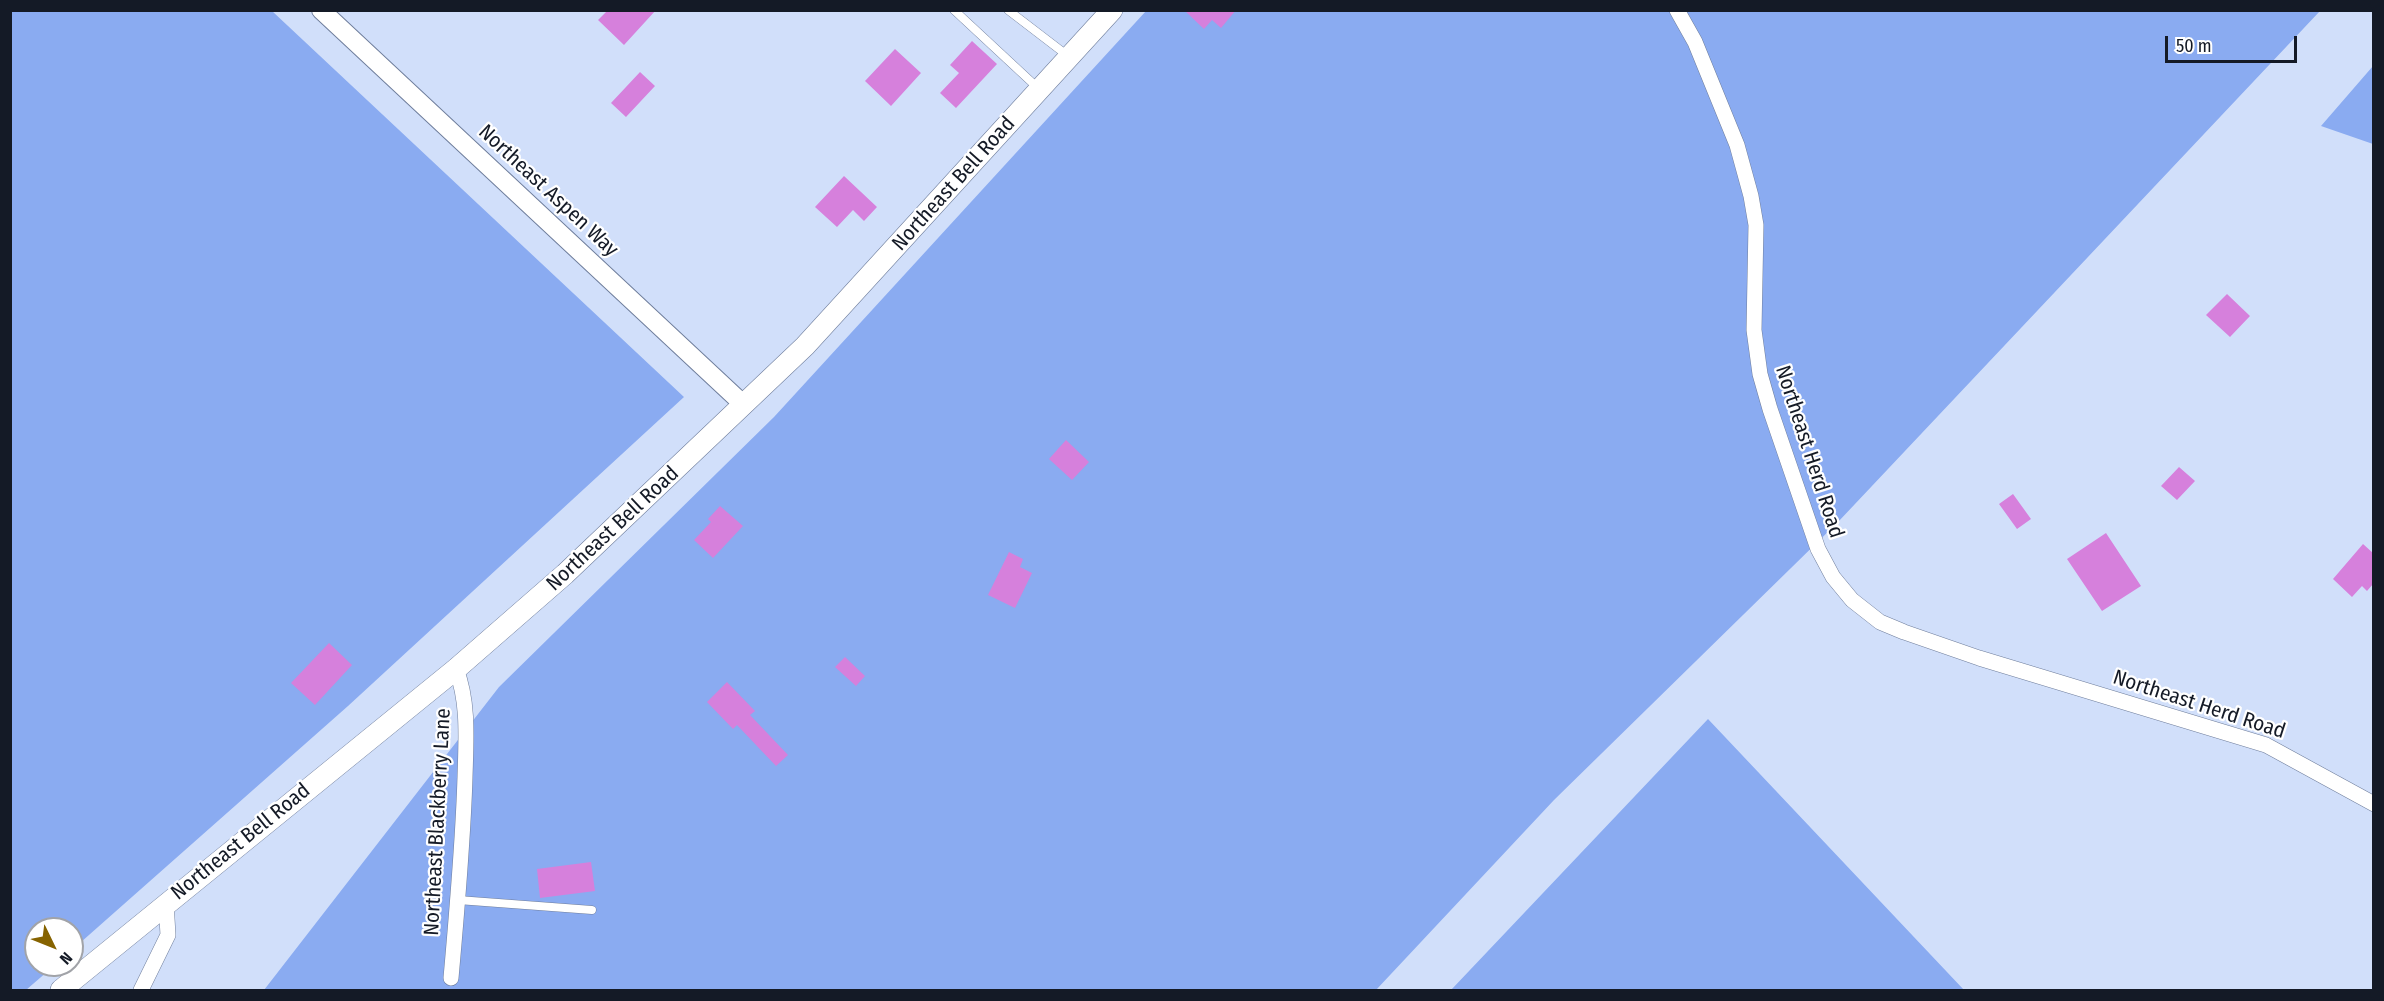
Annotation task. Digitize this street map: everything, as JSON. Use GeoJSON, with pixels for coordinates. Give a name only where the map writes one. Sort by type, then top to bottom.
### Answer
{"type":"FeatureCollection","features":[{"type":"Feature","properties":{"kind":"main road","name":"Northeast Bell Road"},"geometry":{"type":"LineString","coordinates":[[61,990],[166,902],[456,669],[565,574],[744,405],[859,289],[1112,10]]}},
{"type":"Feature","properties":{"kind":"street","name":"Northeast Aspen Way"},"geometry":{"type":"LineString","coordinates":[[321,10],[744,405]]}},
{"type":"Feature","properties":{"kind":"street","name":"Northeast Herd Road"},"geometry":{"type":"LineString","coordinates":[[1677,10],[1695,42],[1737,145],[1751,196],[1756,225],[1754,330],[1760,374],[1770,410],[1818,549],[1833,577],[1852,600],[1880,622],[1904,632],[1979,658],[2266,745],[2373,804]]}},
{"type":"Feature","properties":{"kind":"street","name":"Northeast Blackberry Lane"},"geometry":{"type":"LineString","coordinates":[[451,978],[463,822],[465,693],[456,669]]}},
{"type":"Feature","properties":{"kind":"street"},"geometry":{"type":"LineString","coordinates":[[141,990],[168,935],[166,902]]}},
{"type":"Feature","properties":{"kind":"lane"},"geometry":{"type":"LineString","coordinates":[[954,10],[1040,90]]}},
{"type":"Feature","properties":{"kind":"lane"},"geometry":{"type":"LineString","coordinates":[[1008,10],[1070,57]]}},
{"type":"Feature","properties":{"kind":"lane"},"geometry":{"type":"LineString","coordinates":[[458,900],[592,910]]}},
{"type":"Feature","properties":{"kind":"shaded area"},"geometry":{"type":"Polygon","coordinates":[[[10,11],[272,11],[684,397],[348,706],[84,939],[84,917],[24,917],[24,977],[41,977],[26,990],[10,990],[10,11]]]}},
{"type":"Feature","properties":{"kind":"shaded area"},"geometry":{"type":"Polygon","coordinates":[[[1146,11],[2320,11],[1838,522],[1554,800],[1376,990],[264,990],[499,687],[774,417],[1146,11]]]}},
{"type":"Feature","properties":{"kind":"shaded area"},"geometry":{"type":"Polygon","coordinates":[[[2373,66],[2373,144],[2321,126],[2373,66]]]}},
{"type":"Feature","properties":{"kind":"shaded area"},"geometry":{"type":"Polygon","coordinates":[[[1708,719],[1964,990],[1451,990],[1708,719]]]}},
{"type":"Feature","properties":{"kind":"building"},"geometry":{"type":"Polygon","coordinates":[[[608,10],[656,10],[624,45],[598,20],[608,10]]]}},
{"type":"Feature","properties":{"kind":"building"},"geometry":{"type":"Polygon","coordinates":[[[1184,10],[1236,10],[1221,28],[1212,20],[1204,29],[1184,10]]]}},
{"type":"Feature","properties":{"kind":"building"},"geometry":{"type":"Polygon","coordinates":[[[972,41],[997,64],[956,108],[940,93],[959,73],[950,65],[972,41]]]}},
{"type":"Feature","properties":{"kind":"building"},"geometry":{"type":"Polygon","coordinates":[[[895,49],[921,73],[891,106],[865,81],[895,49]]]}},
{"type":"Feature","properties":{"kind":"building"},"geometry":{"type":"Polygon","coordinates":[[[640,72],[655,86],[626,117],[611,103],[640,72]]]}},
{"type":"Feature","properties":{"kind":"building"},"geometry":{"type":"Polygon","coordinates":[[[844,176],[877,207],[864,221],[853,210],[837,227],[815,207],[844,176]]]}},
{"type":"Feature","properties":{"kind":"building"},"geometry":{"type":"Polygon","coordinates":[[[2227,294],[2250,316],[2230,337],[2206,315],[2227,294]]]}},
{"type":"Feature","properties":{"kind":"building"},"geometry":{"type":"Polygon","coordinates":[[[1066,440],[1089,462],[1072,480],[1049,459],[1066,440]]]}},
{"type":"Feature","properties":{"kind":"building"},"geometry":{"type":"Polygon","coordinates":[[[2179,467],[2195,481],[2177,500],[2161,486],[2179,467]]]}},
{"type":"Feature","properties":{"kind":"building"},"geometry":{"type":"Polygon","coordinates":[[[2013,494],[2031,519],[2017,529],[1999,504],[2013,494]]]}},
{"type":"Feature","properties":{"kind":"building"},"geometry":{"type":"Polygon","coordinates":[[[720,506],[743,526],[713,558],[694,540],[711,522],[708,519],[720,506]]]}},
{"type":"Feature","properties":{"kind":"building"},"geometry":{"type":"Polygon","coordinates":[[[2106,533],[2141,586],[2102,611],[2067,559],[2106,533]]]}},
{"type":"Feature","properties":{"kind":"building"},"geometry":{"type":"Polygon","coordinates":[[[2363,544],[2373,553],[2373,584],[2367,591],[2362,586],[2352,597],[2333,579],[2363,544]]]}},
{"type":"Feature","properties":{"kind":"building"},"geometry":{"type":"Polygon","coordinates":[[[1009,552],[1023,559],[1020,567],[1032,573],[1015,608],[988,595],[1009,552]]]}},
{"type":"Feature","properties":{"kind":"building"},"geometry":{"type":"Polygon","coordinates":[[[329,643],[352,665],[315,705],[291,683],[329,643]]]}},
{"type":"Feature","properties":{"kind":"building"},"geometry":{"type":"Polygon","coordinates":[[[845,657],[865,676],[856,686],[835,667],[845,657]]]}},
{"type":"Feature","properties":{"kind":"building"},"geometry":{"type":"Polygon","coordinates":[[[727,682],[755,711],[750,715],[788,755],[776,766],[737,725],[733,729],[707,702],[727,682]]]}},
{"type":"Feature","properties":{"kind":"building"},"geometry":{"type":"Polygon","coordinates":[[[591,862],[595,891],[540,898],[537,869],[591,862]]]}}]}
